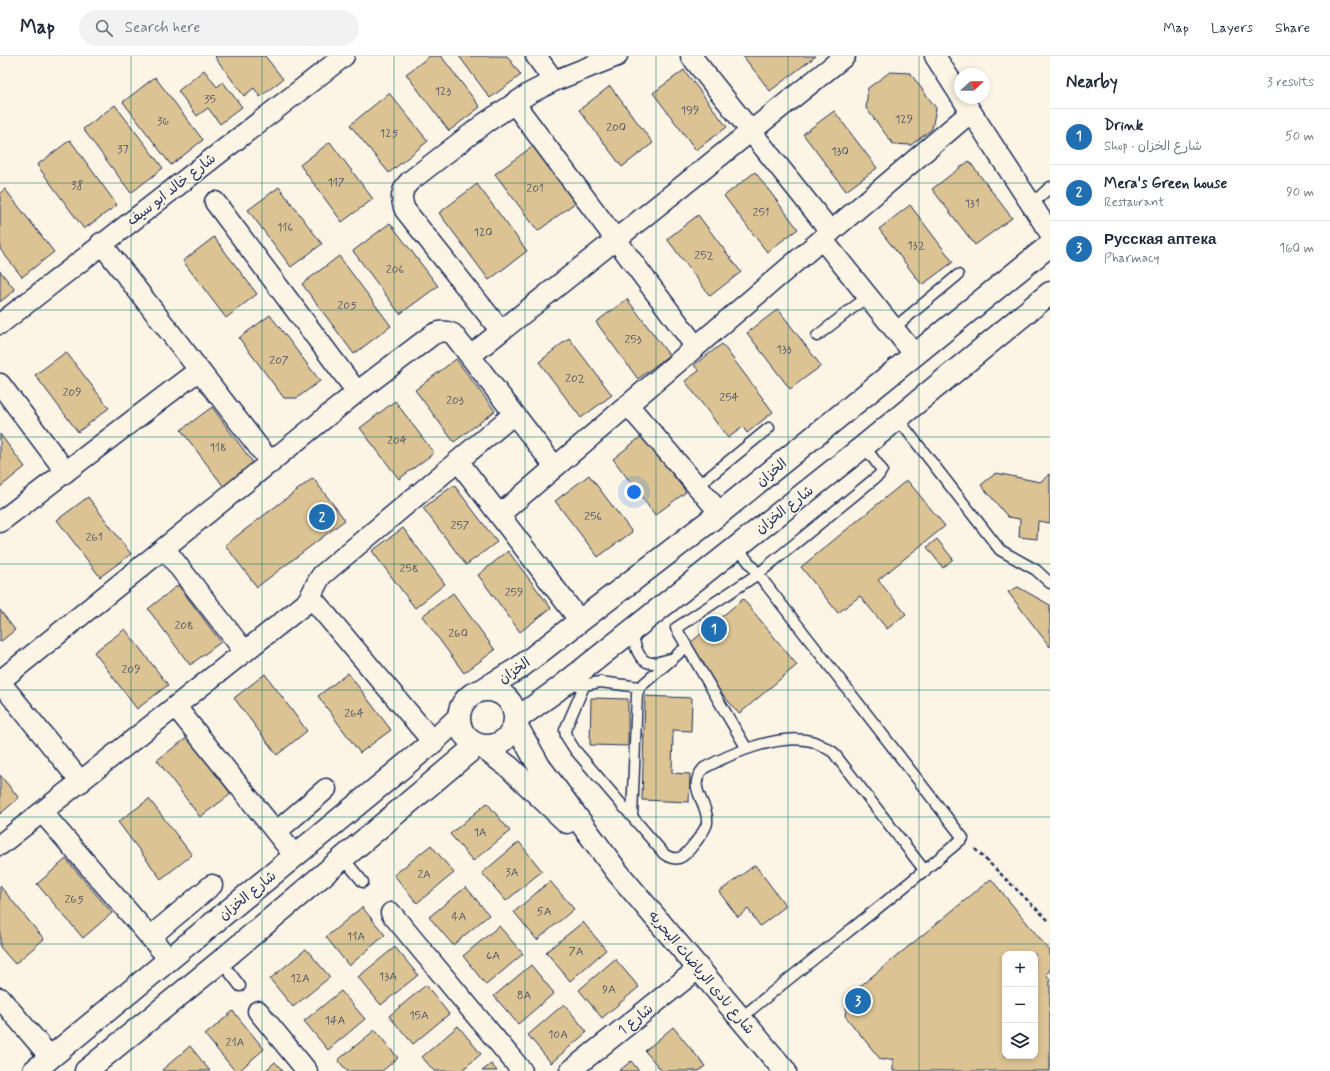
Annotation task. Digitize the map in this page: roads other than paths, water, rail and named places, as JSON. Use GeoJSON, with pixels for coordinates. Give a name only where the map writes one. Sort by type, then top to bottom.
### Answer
{"type":"FeatureCollection","features":[{"type":"Feature","properties":{"kind":"main road","name":"الخزان"},"geometry":{"type":"LineString","coordinates":[[484,689],[519,668],[720,513],[1050,245]]}},
{"type":"Feature","properties":{"kind":"main road","name":"شارع الخزان"},"geometry":{"type":"LineString","coordinates":[[515,721],[557,690],[898,419],[1050,293]]}},
{"type":"Feature","properties":{"kind":"main road"},"geometry":{"type":"LineString","coordinates":[[86,1071],[221,961],[479,746],[495,745],[506,739],[512,732],[515,721],[515,712],[511,703],[504,695],[495,690],[484,689],[476,691],[463,702],[459,709],[459,726],[463,735],[479,746]]}},
{"type":"Feature","properties":{"kind":"main road","name":"شارع الخزان"},"geometry":{"type":"LineString","coordinates":[[43,1064],[433,742],[458,718]]}},
{"type":"Feature","properties":{"kind":"main road","name":"شارع نادى الرياضات البحريه"},"geometry":{"type":"LineString","coordinates":[[515,721],[539,766],[618,873],[785,1071]]}},
{"type":"Feature","properties":{"kind":"main road","name":"شارع نادى الرياضات البحريه"},"geometry":{"type":"LineString","coordinates":[[479,746],[498,757],[523,779],[618,873]]}},
{"type":"Feature","properties":{"kind":"street","name":"شارع خالد ابو سيف"},"geometry":{"type":"LineString","coordinates":[[0,324],[101,243],[344,56]]}},
{"type":"Feature","properties":{"kind":"street"},"geometry":{"type":"LineString","coordinates":[[536,56],[554,81]]}},
{"type":"Feature","properties":{"kind":"street"},"geometry":{"type":"LineString","coordinates":[[501,331],[405,210],[402,203],[402,194],[405,186],[485,123],[514,103],[554,81],[617,56]]}},
{"type":"Feature","properties":{"kind":"street"},"geometry":{"type":"LineString","coordinates":[[692,56],[751,131],[827,235],[868,296],[915,355]]}},
{"type":"Feature","properties":{"kind":"street"},"geometry":{"type":"LineString","coordinates":[[470,356],[845,56]]}},
{"type":"Feature","properties":{"kind":"street"},"geometry":{"type":"LineString","coordinates":[[941,57],[954,82]]}},
{"type":"Feature","properties":{"kind":"street"},"geometry":{"type":"LineString","coordinates":[[514,103],[696,347]]}},
{"type":"Feature","properties":{"kind":"street"},"geometry":{"type":"LineString","coordinates":[[499,515],[827,235],[967,105],[1050,233]]}},
{"type":"Feature","properties":{"kind":"street"},"geometry":{"type":"LineString","coordinates":[[215,202],[357,392]]}},
{"type":"Feature","properties":{"kind":"street"},"geometry":{"type":"LineString","coordinates":[[101,243],[271,463]]}},
{"type":"Feature","properties":{"kind":"street"},"geometry":{"type":"LineString","coordinates":[[81,782],[0,682],[357,392],[432,335],[444,331],[453,334],[555,467]]}},
{"type":"Feature","properties":{"kind":"street"},"geometry":{"type":"LineString","coordinates":[[0,522],[199,370]]}},
{"type":"Feature","properties":{"kind":"street"},"geometry":{"type":"LineString","coordinates":[[0,384],[66,472]]}},
{"type":"Feature","properties":{"kind":"street"},"geometry":{"type":"LineString","coordinates":[[628,405],[720,513]]}},
{"type":"Feature","properties":{"kind":"street"},"geometry":{"type":"LineString","coordinates":[[0,845],[305,604],[311,597],[315,585],[322,575],[514,414]]}},
{"type":"Feature","properties":{"kind":"street"},"geometry":{"type":"LineString","coordinates":[[458,461],[580,621]]}},
{"type":"Feature","properties":{"kind":"street"},"geometry":{"type":"LineString","coordinates":[[164,549],[245,652]]}},
{"type":"Feature","properties":{"kind":"street"},"geometry":{"type":"LineString","coordinates":[[311,597],[433,742]]}},
{"type":"Feature","properties":{"kind":"street"},"geometry":{"type":"LineString","coordinates":[[176,707],[295,856]]}},
{"type":"Feature","properties":{"kind":"street"},"geometry":{"type":"LineString","coordinates":[[276,832],[326,789]]}},
{"type":"Feature","properties":{"kind":"street"},"geometry":{"type":"LineString","coordinates":[[42,812],[169,959]]}},
{"type":"Feature","properties":{"kind":"street"},"geometry":{"type":"LineString","coordinates":[[150,937],[212,885]]}},
{"type":"Feature","properties":{"kind":"street"},"geometry":{"type":"LineString","coordinates":[[391,913],[522,1071]]}},
{"type":"Feature","properties":{"kind":"street","name":"شارع 1"},"geometry":{"type":"LineString","coordinates":[[570,1071],[699,968]]}},
{"type":"Feature","properties":{"kind":"street"},"geometry":{"type":"LineString","coordinates":[[0,998],[43,1064]]}},
{"type":"Feature","properties":{"kind":"street"},"geometry":{"type":"LineString","coordinates":[[258,1011],[306,1071]]}},
{"type":"Feature","properties":{"kind":"lane"},"geometry":{"type":"LineString","coordinates":[[1032,204],[1050,187]]}},
{"type":"Feature","properties":{"kind":"lane"},"geometry":{"type":"LineString","coordinates":[[894,328],[958,275]]}},
{"type":"Feature","properties":{"kind":"lane"},"geometry":{"type":"LineString","coordinates":[[816,336],[868,296]]}},
{"type":"Feature","properties":{"kind":"lane"},"geometry":{"type":"LineString","coordinates":[[898,419],[1000,550],[1036,570],[1050,583]]}},
{"type":"Feature","properties":{"kind":"lane"},"geometry":{"type":"LineString","coordinates":[[698,486],[769,428]]}},
{"type":"Feature","properties":{"kind":"lane"},"geometry":{"type":"LineString","coordinates":[[747,749],[676,628],[758,574],[879,476],[882,470],[864,446]]}},
{"type":"Feature","properties":{"kind":"lane"},"geometry":{"type":"LineString","coordinates":[[736,547],[963,838],[924,871],[788,978],[741,1018]]}},
{"type":"Feature","properties":{"kind":"lane"},"geometry":{"type":"LineString","coordinates":[[634,628],[635,645],[639,655],[645,661],[651,664],[673,659]]}},
{"type":"Feature","properties":{"kind":"lane"},"geometry":{"type":"LineString","coordinates":[[632,817],[636,702],[640,687],[686,647]]}},
{"type":"Feature","properties":{"kind":"lane"},"geometry":{"type":"LineString","coordinates":[[557,690],[600,682],[640,687]]}},
{"type":"Feature","properties":{"kind":"lane"},"geometry":{"type":"LineString","coordinates":[[585,684],[565,730],[566,736],[582,759],[664,854],[671,858],[679,858],[686,855],[706,824],[707,818],[696,784],[700,772],[710,765],[747,749],[792,740],[811,741],[833,752],[924,871]]}},
{"type":"Feature","properties":{"kind":"lane"},"geometry":{"type":"LineString","coordinates":[[343,858],[363,882]]}},
{"type":"Feature","properties":{"kind":"lane"},"geometry":{"type":"LineString","coordinates":[[221,961],[240,986]]}},
{"type":"Feature","properties":{"kind":"place","name":"Mera's Green house"},"geometry":{"type":"Point","coordinates":[322,517]}},
{"type":"Feature","properties":{"kind":"place","name":"Drink"},"geometry":{"type":"Point","coordinates":[714,629]}},
{"type":"Feature","properties":{"kind":"place","name":"Русская аптека"},"geometry":{"type":"Point","coordinates":[858,1001]}}]}
